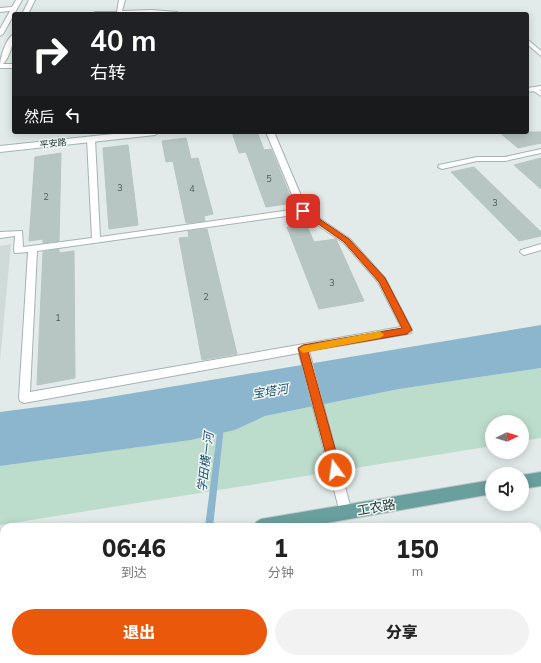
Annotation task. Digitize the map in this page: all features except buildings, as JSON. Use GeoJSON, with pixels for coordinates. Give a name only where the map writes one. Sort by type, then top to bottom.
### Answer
{"type":"FeatureCollection","features":[{"type":"Feature","properties":{"kind":"main road"},"geometry":{"type":"LineString","coordinates":[[529,481],[541,479]]}},
{"type":"Feature","properties":{"kind":"main road","name":"工农路"},"geometry":{"type":"LineString","coordinates":[[285,523],[485,488]]}},
{"type":"Feature","properties":{"kind":"street"},"geometry":{"type":"LineString","coordinates":[[26,12],[32,0]]}},
{"type":"Feature","properties":{"kind":"street"},"geometry":{"type":"LineString","coordinates":[[0,65],[12,40]]}},
{"type":"Feature","properties":{"kind":"street","name":"平安路"},"geometry":{"type":"LineString","coordinates":[[0,149],[137,134]]}},
{"type":"Feature","properties":{"kind":"lane"},"geometry":{"type":"LineString","coordinates":[[0,34],[19,0]]}},
{"type":"Feature","properties":{"kind":"lane"},"geometry":{"type":"LineString","coordinates":[[119,12],[122,0]]}},
{"type":"Feature","properties":{"kind":"lane"},"geometry":{"type":"LineString","coordinates":[[0,10],[13,9]]}},
{"type":"Feature","properties":{"kind":"lane"},"geometry":{"type":"LineString","coordinates":[[529,43],[541,54]]}},
{"type":"Feature","properties":{"kind":"lane"},"geometry":{"type":"LineString","coordinates":[[0,65],[12,66]]}},
{"type":"Feature","properties":{"kind":"lane"},"geometry":{"type":"LineString","coordinates":[[534,89],[541,94]]}},
{"type":"Feature","properties":{"kind":"lane"},"geometry":{"type":"LineString","coordinates":[[33,249],[24,398],[305,353],[407,330],[382,280],[347,241],[303,211],[271,134]]}},
{"type":"Feature","properties":{"kind":"lane"},"geometry":{"type":"LineString","coordinates":[[91,139],[96,240]]}},
{"type":"Feature","properties":{"kind":"lane"},"geometry":{"type":"LineString","coordinates":[[442,167],[477,159],[505,160],[541,151]]}},
{"type":"Feature","properties":{"kind":"lane"},"geometry":{"type":"LineString","coordinates":[[0,235],[19,233],[18,251],[303,211]]}},
{"type":"Feature","properties":{"kind":"lane"},"geometry":{"type":"LineString","coordinates":[[524,252],[541,247]]}},
{"type":"Feature","properties":{"kind":"lane"},"geometry":{"type":"LineString","coordinates":[[305,353],[346,513]]}},
{"type":"Feature","properties":{"kind":"shaded area"},"geometry":{"type":"Polygon","coordinates":[[[11,244],[0,362],[0,246],[11,244]]]}},
{"type":"Feature","properties":{"kind":"green space"},"geometry":{"type":"Polygon","coordinates":[[[541,368],[541,438],[529,440],[529,415],[485,415],[485,447],[12,523],[0,523],[0,466],[190,440],[235,430],[265,416],[399,389],[541,368]]]}},
{"type":"Feature","properties":{"kind":"water","name":"宝塔河"},"geometry":{"type":"Polygon","coordinates":[[[541,325],[541,368],[399,389],[265,416],[235,430],[191,440],[0,466],[0,412],[92,400],[541,325]]]}},
{"type":"Feature","properties":{"kind":"waterway","name":"学田横一河"},"geometry":{"type":"LineString","coordinates":[[209,523],[221,426]]}},
{"type":"Feature","properties":{"kind":"slow traffic"},"geometry":{"type":"LineString","coordinates":[[303,349],[380,335]]}},
{"type":"Feature","properties":{"kind":"route"},"geometry":{"type":"LineString","coordinates":[[303,211],[347,241],[382,280],[407,330],[303,348],[335,470]]}}]}
